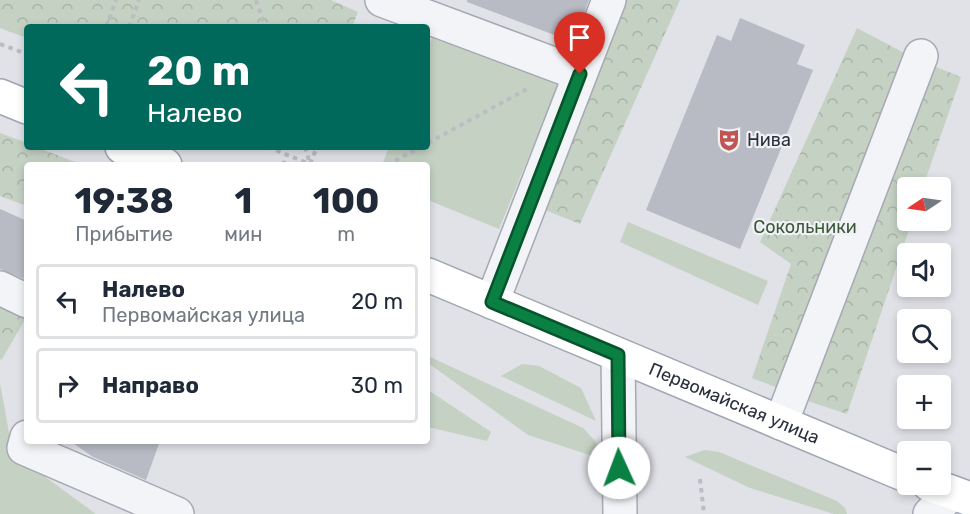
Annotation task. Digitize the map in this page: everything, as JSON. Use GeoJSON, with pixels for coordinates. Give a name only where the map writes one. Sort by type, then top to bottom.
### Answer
{"type":"FeatureCollection","features":[{"type":"Feature","properties":{"kind":"main road"},"geometry":{"type":"LineString","coordinates":[[0,96],[24,106]]}},
{"type":"Feature","properties":{"kind":"main road"},"geometry":{"type":"LineString","coordinates":[[129,150],[158,162]]}},
{"type":"Feature","properties":{"kind":"main road","name":"Первомайская улица"},"geometry":{"type":"LineString","coordinates":[[430,276],[897,471]]}},
{"type":"Feature","properties":{"kind":"street"},"geometry":{"type":"LineString","coordinates":[[382,0],[572,72]]}},
{"type":"Feature","properties":{"kind":"street"},"geometry":{"type":"LineString","coordinates":[[492,302],[572,72],[609,0]]}},
{"type":"Feature","properties":{"kind":"street"},"geometry":{"type":"LineString","coordinates":[[781,423],[921,56]]}},
{"type":"Feature","properties":{"kind":"street"},"geometry":{"type":"LineString","coordinates":[[0,288],[24,300]]}},
{"type":"Feature","properties":{"kind":"street"},"geometry":{"type":"LineString","coordinates":[[618,355],[620,514]]}},
{"type":"Feature","properties":{"kind":"street"},"geometry":{"type":"LineString","coordinates":[[25,444],[24,448],[177,514]]}},
{"type":"Feature","properties":{"kind":"path"},"geometry":{"type":"LineString","coordinates":[[107,24],[116,0]]}},
{"type":"Feature","properties":{"kind":"path"},"geometry":{"type":"LineString","coordinates":[[130,24],[139,0]]}},
{"type":"Feature","properties":{"kind":"path"},"geometry":{"type":"LineString","coordinates":[[256,0],[264,24]]}},
{"type":"Feature","properties":{"kind":"path"},"geometry":{"type":"LineString","coordinates":[[0,44],[24,53]]}},
{"type":"Feature","properties":{"kind":"path"},"geometry":{"type":"LineString","coordinates":[[430,142],[572,72]]}},
{"type":"Feature","properties":{"kind":"path"},"geometry":{"type":"LineString","coordinates":[[276,150],[304,162]]}},
{"type":"Feature","properties":{"kind":"path"},"geometry":{"type":"LineString","coordinates":[[393,162],[415,150]]}},
{"type":"Feature","properties":{"kind":"path"},"geometry":{"type":"LineString","coordinates":[[284,162],[287,154]]}},
{"type":"Feature","properties":{"kind":"path"},"geometry":{"type":"LineString","coordinates":[[700,479],[704,514]]}},
{"type":"Feature","properties":{"kind":"green space"},"geometry":{"type":"Polygon","coordinates":[[[0,0],[331,0],[358,12],[353,24],[24,24],[24,37],[0,28],[0,0]]]}},
{"type":"Feature","properties":{"kind":"green space"},"geometry":{"type":"Polygon","coordinates":[[[622,0],[680,0],[580,224],[540,208],[622,0]]]}},
{"type":"Feature","properties":{"kind":"green space","name":"Сокольники"},"geometry":{"type":"Polygon","coordinates":[[[857,28],[906,54],[783,390],[752,378],[791,264],[760,242],[857,28]]]}},
{"type":"Feature","properties":{"kind":"green space"},"geometry":{"type":"Polygon","coordinates":[[[434,32],[558,85],[499,229],[430,201],[430,162],[383,162],[388,150],[430,150],[430,43],[434,32]]]}},
{"type":"Feature","properties":{"kind":"green space","name":"Сокольники"},"geometry":{"type":"Polygon","coordinates":[[[929,64],[961,77],[926,177],[897,177],[897,231],[909,231],[905,243],[897,243],[897,266],[847,414],[802,399],[929,64]]]}},
{"type":"Feature","properties":{"kind":"green space"},"geometry":{"type":"Polygon","coordinates":[[[0,133],[24,142],[24,150],[44,150],[75,162],[24,162],[24,205],[0,196],[0,133]]]}},
{"type":"Feature","properties":{"kind":"green space"},"geometry":{"type":"Polygon","coordinates":[[[628,222],[768,281],[758,305],[620,242],[628,222]]]}},
{"type":"Feature","properties":{"kind":"green space"},"geometry":{"type":"Polygon","coordinates":[[[0,304],[24,317],[24,321],[0,360],[0,304]]]}},
{"type":"Feature","properties":{"kind":"green space"},"geometry":{"type":"Polygon","coordinates":[[[430,357],[583,428],[596,442],[599,458],[528,435],[430,364],[430,357]]]}},
{"type":"Feature","properties":{"kind":"green space"},"geometry":{"type":"Polygon","coordinates":[[[522,364],[539,366],[581,388],[596,421],[501,376],[522,364]]]}},
{"type":"Feature","properties":{"kind":"green space"},"geometry":{"type":"Polygon","coordinates":[[[0,383],[12,449],[96,514],[0,514],[0,383]]]}},
{"type":"Feature","properties":{"kind":"green space"},"geometry":{"type":"Polygon","coordinates":[[[430,391],[491,432],[487,441],[430,427],[430,391]]]}},
{"type":"Feature","properties":{"kind":"green space"},"geometry":{"type":"Polygon","coordinates":[[[704,450],[719,452],[837,501],[845,508],[847,514],[834,514],[750,488],[685,457],[704,450]]]}},
{"type":"Feature","properties":{"kind":"building"},"geometry":{"type":"Polygon","coordinates":[[[467,0],[589,0],[573,42],[467,2],[467,0]]]}},
{"type":"Feature","properties":{"kind":"building","name":"Нива"},"geometry":{"type":"Polygon","coordinates":[[[740,18],[805,45],[797,64],[813,70],[740,249],[646,210],[717,35],[731,41],[740,18]]]}},
{"type":"Feature","properties":{"kind":"building"},"geometry":{"type":"Polygon","coordinates":[[[0,209],[24,220],[24,279],[0,269],[0,209]]]}},
{"type":"Feature","properties":{"kind":"building"},"geometry":{"type":"Polygon","coordinates":[[[74,444],[159,444],[146,480],[93,457],[74,444]]]}},
{"type":"Feature","properties":{"kind":"place","name":"Нива"},"geometry":{"type":"Point","coordinates":[729,140]}},
{"type":"Feature","properties":{"kind":"route"},"geometry":{"type":"LineString","coordinates":[[580,74],[492,302],[618,355],[619,468]]}}]}
